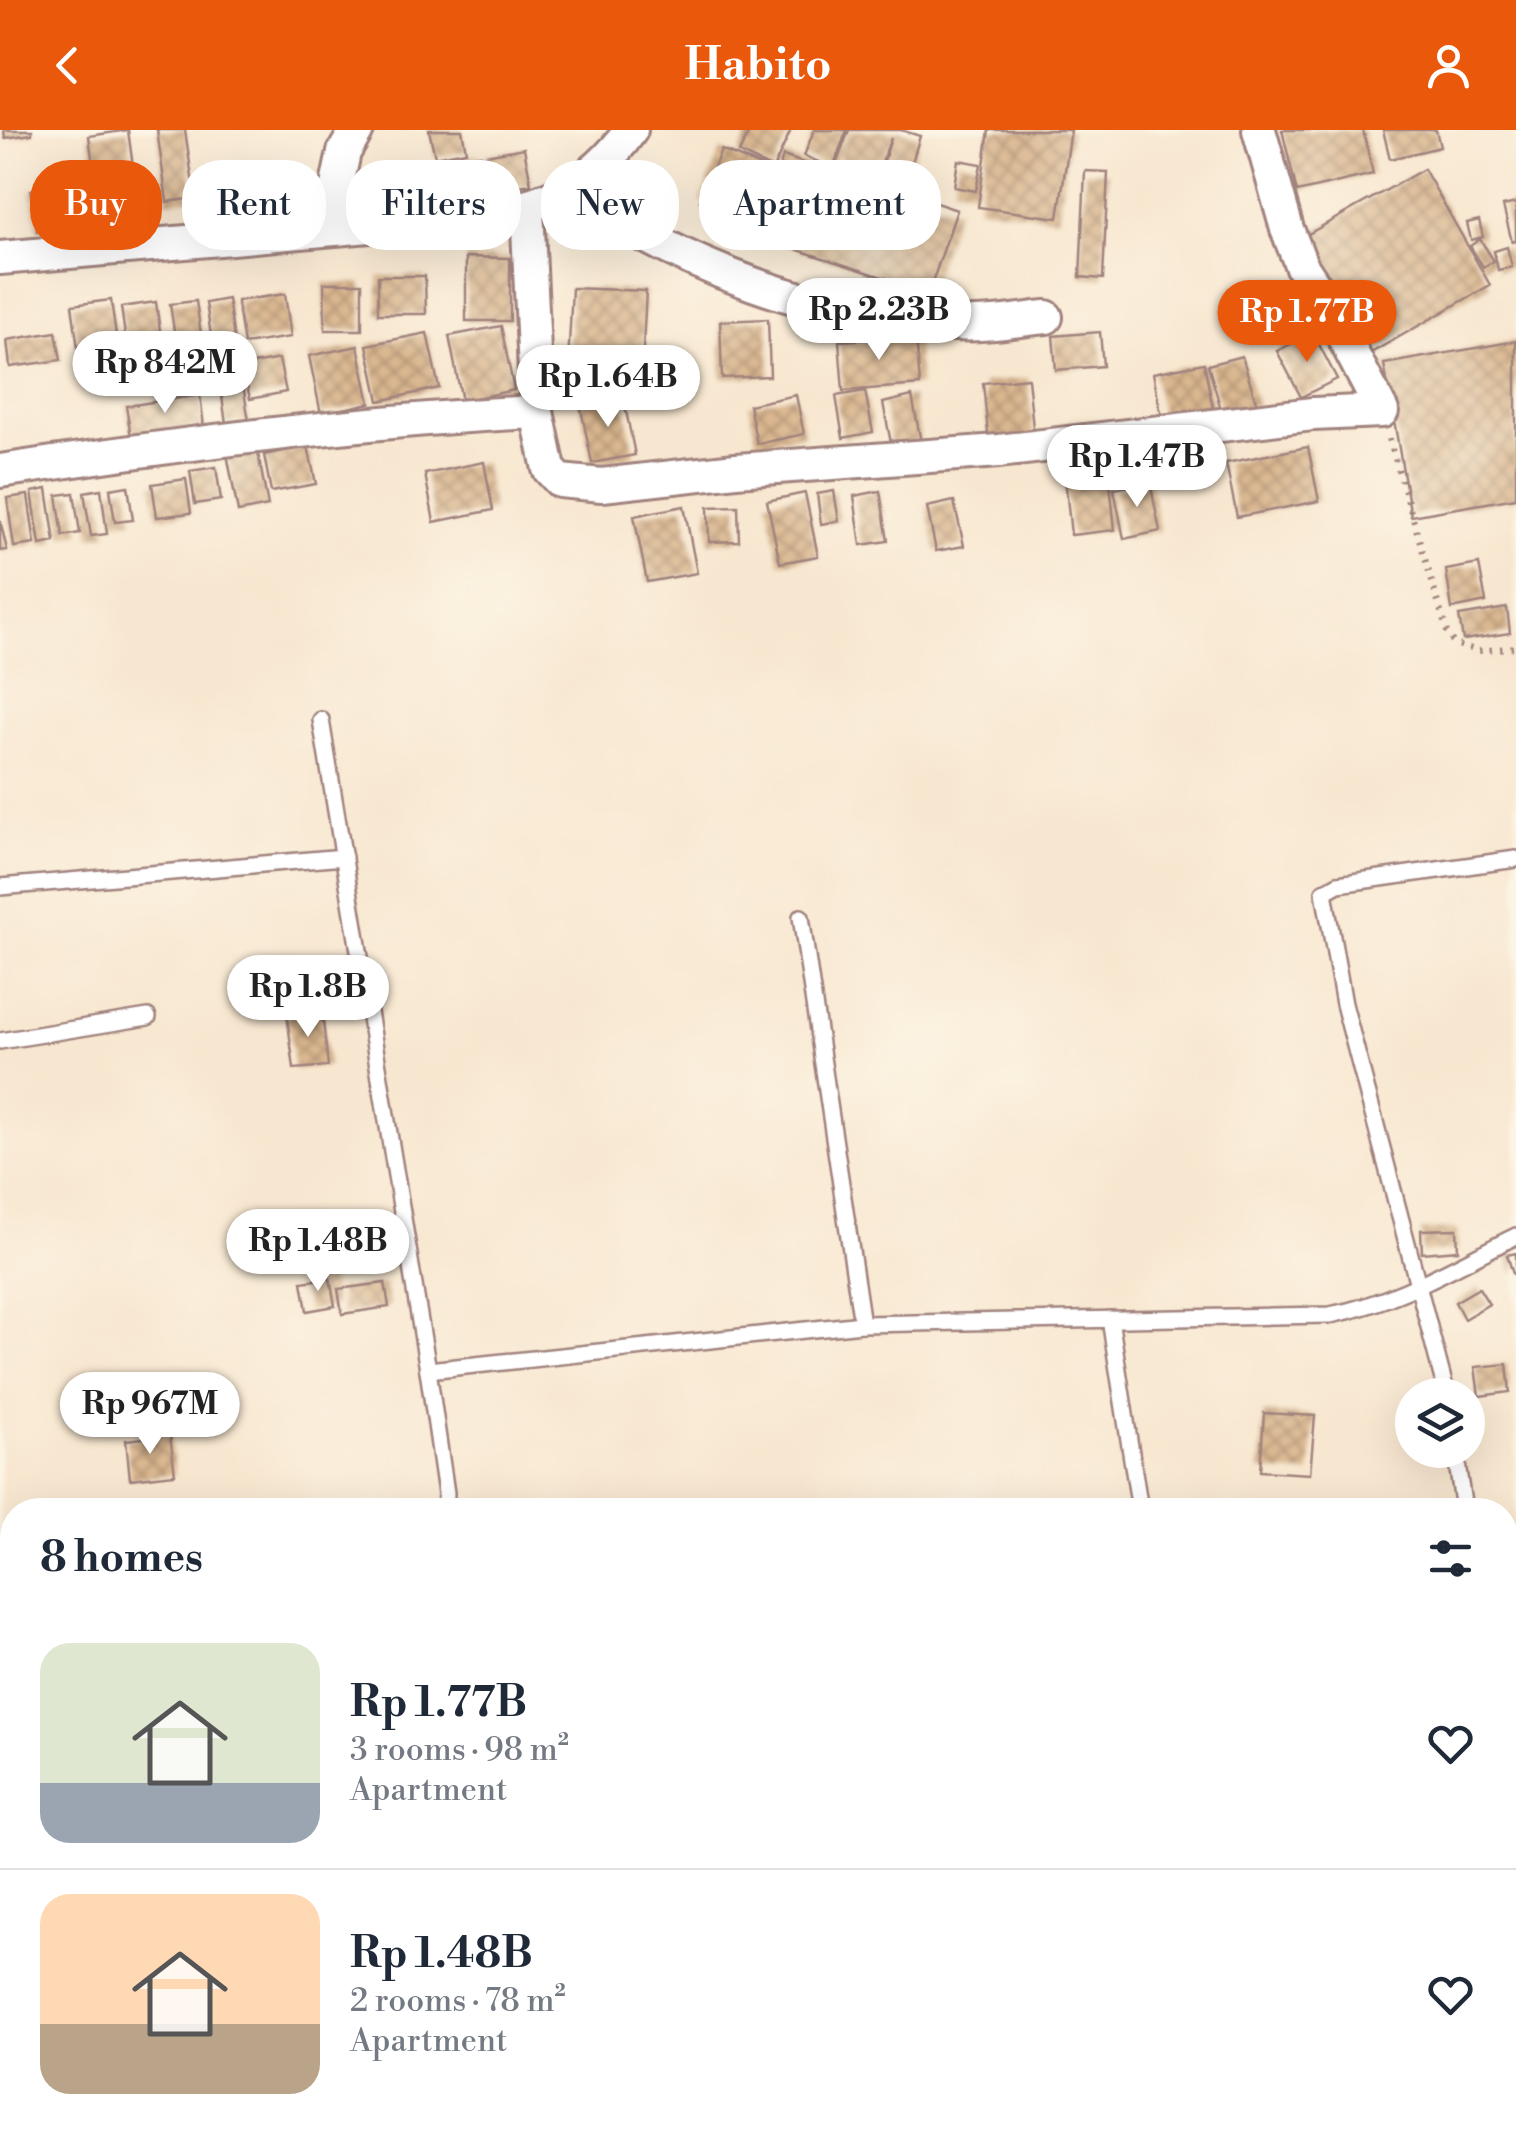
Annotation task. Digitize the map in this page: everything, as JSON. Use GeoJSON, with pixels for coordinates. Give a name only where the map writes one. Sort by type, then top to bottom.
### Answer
{"type":"FeatureCollection","features":[{"type":"Feature","properties":{"kind":"street"},"geometry":{"type":"LineString","coordinates":[[328,230],[344,152],[357,130]]}},
{"type":"Feature","properties":{"kind":"street"},"geometry":{"type":"LineString","coordinates":[[608,160],[630,130]]}},
{"type":"Feature","properties":{"kind":"street"},"geometry":{"type":"LineString","coordinates":[[528,208],[538,412],[549,469],[560,481],[602,485],[736,470],[1000,451],[1340,411],[1382,412],[1327,305],[1302,267],[1258,130]]}},
{"type":"Feature","properties":{"kind":"street"},"geometry":{"type":"LineString","coordinates":[[0,258],[475,217],[541,202]]}},
{"type":"Feature","properties":{"kind":"street"},"geometry":{"type":"LineString","coordinates":[[669,250],[754,286],[884,319],[959,325],[1046,317]]}},
{"type":"Feature","properties":{"kind":"street"},"geometry":{"type":"LineString","coordinates":[[0,471],[302,429],[538,412]]}},
{"type":"Feature","properties":{"kind":"lane"},"geometry":{"type":"LineString","coordinates":[[321,720],[446,1498]]}},
{"type":"Feature","properties":{"kind":"lane"},"geometry":{"type":"LineString","coordinates":[[0,888],[344,857]]}},
{"type":"Feature","properties":{"kind":"lane"},"geometry":{"type":"LineString","coordinates":[[1442,1378],[1344,1004],[1324,892],[1338,884],[1516,859]]}},
{"type":"Feature","properties":{"kind":"lane"},"geometry":{"type":"LineString","coordinates":[[801,917],[862,1324]]}},
{"type":"Feature","properties":{"kind":"lane"},"geometry":{"type":"LineString","coordinates":[[0,1041],[148,1017]]}},
{"type":"Feature","properties":{"kind":"lane"},"geometry":{"type":"LineString","coordinates":[[428,1370],[862,1324],[1330,1315],[1357,1310],[1416,1285],[1516,1236]]}},
{"type":"Feature","properties":{"kind":"lane"},"geometry":{"type":"LineString","coordinates":[[1110,1319],[1138,1498]]}},
{"type":"Feature","properties":{"kind":"lane"},"geometry":{"type":"LineString","coordinates":[[1458,1468],[1462,1498]]}},
{"type":"Feature","properties":{"kind":"path"},"geometry":{"type":"LineString","coordinates":[[1382,412],[1447,632],[1454,644],[1466,650],[1516,647]]}},
{"type":"Feature","properties":{"kind":"building"},"geometry":{"type":"Polygon","coordinates":[[[4,130],[32,130],[32,134],[5,138],[4,130]]]}},
{"type":"Feature","properties":{"kind":"building"},"geometry":{"type":"Polygon","coordinates":[[[128,130],[132,160],[92,160],[89,136],[128,130]]]}},
{"type":"Feature","properties":{"kind":"building"},"geometry":{"type":"Polygon","coordinates":[[[157,130],[185,130],[189,160],[182,160],[182,200],[167,202],[157,130]]]}},
{"type":"Feature","properties":{"kind":"building"},"geometry":{"type":"Polygon","coordinates":[[[429,130],[462,130],[466,151],[435,157],[429,130]]]}},
{"type":"Feature","properties":{"kind":"building"},"geometry":{"type":"Polygon","coordinates":[[[750,130],[791,130],[777,160],[754,160],[739,153],[750,130]]]}},
{"type":"Feature","properties":{"kind":"building"},"geometry":{"type":"Polygon","coordinates":[[[814,130],[847,130],[836,160],[804,156],[814,130]]]}},
{"type":"Feature","properties":{"kind":"building"},"geometry":{"type":"Polygon","coordinates":[[[849,130],[901,130],[920,136],[913,160],[884,160],[891,138],[883,160],[838,160],[849,130]]]}},
{"type":"Feature","properties":{"kind":"building"},"geometry":{"type":"Polygon","coordinates":[[[989,130],[1071,130],[1058,218],[978,207],[989,130]]]}},
{"type":"Feature","properties":{"kind":"building"},"geometry":{"type":"Polygon","coordinates":[[[1282,130],[1363,130],[1373,174],[1297,192],[1282,130]]]}},
{"type":"Feature","properties":{"kind":"building"},"geometry":{"type":"Polygon","coordinates":[[[1383,130],[1436,130],[1440,147],[1390,159],[1383,130]]]}},
{"type":"Feature","properties":{"kind":"building"},"geometry":{"type":"Polygon","coordinates":[[[524,148],[531,184],[521,186],[521,160],[487,160],[486,155],[524,148]]]}},
{"type":"Feature","properties":{"kind":"building"},"geometry":{"type":"Polygon","coordinates":[[[721,150],[746,160],[717,160],[721,150]]]}},
{"type":"Feature","properties":{"kind":"building"},"geometry":{"type":"Polygon","coordinates":[[[481,155],[482,160],[446,160],[481,155]]]}},
{"type":"Feature","properties":{"kind":"building"},"geometry":{"type":"Polygon","coordinates":[[[958,160],[981,164],[976,191],[954,187],[958,160]]]}},
{"type":"Feature","properties":{"kind":"building"},"geometry":{"type":"Polygon","coordinates":[[[1424,169],[1490,285],[1369,354],[1303,237],[1424,169]]]}},
{"type":"Feature","properties":{"kind":"building"},"geometry":{"type":"Polygon","coordinates":[[[1085,171],[1108,172],[1103,279],[1080,277],[1085,171]]]}},
{"type":"Feature","properties":{"kind":"building"},"geometry":{"type":"Polygon","coordinates":[[[1516,203],[1516,241],[1512,242],[1503,206],[1516,203]]]}},
{"type":"Feature","properties":{"kind":"building"},"geometry":{"type":"Polygon","coordinates":[[[941,205],[957,210],[929,292],[798,250],[941,250],[941,205]]]}},
{"type":"Feature","properties":{"kind":"building"},"geometry":{"type":"Polygon","coordinates":[[[1479,220],[1483,237],[1471,240],[1467,223],[1479,220]]]}},
{"type":"Feature","properties":{"kind":"building"},"geometry":{"type":"Polygon","coordinates":[[[1480,239],[1494,261],[1483,267],[1470,246],[1480,239]]]}},
{"type":"Feature","properties":{"kind":"building"},"geometry":{"type":"Polygon","coordinates":[[[1507,247],[1512,267],[1498,270],[1494,251],[1507,247]]]}},
{"type":"Feature","properties":{"kind":"building"},"geometry":{"type":"Polygon","coordinates":[[[466,257],[510,258],[510,321],[466,321],[466,257]]]}},
{"type":"Feature","properties":{"kind":"building"},"geometry":{"type":"Polygon","coordinates":[[[378,276],[425,276],[426,314],[378,314],[378,276]]]}},
{"type":"Feature","properties":{"kind":"building"},"geometry":{"type":"Polygon","coordinates":[[[324,283],[362,283],[362,330],[325,330],[324,283]]]}},
{"type":"Feature","properties":{"kind":"building"},"geometry":{"type":"Polygon","coordinates":[[[572,288],[646,291],[641,386],[567,383],[572,288]]]}},
{"type":"Feature","properties":{"kind":"building"},"geometry":{"type":"Polygon","coordinates":[[[285,294],[291,337],[244,344],[237,301],[285,294]]]}},
{"type":"Feature","properties":{"kind":"building"},"geometry":{"type":"Polygon","coordinates":[[[228,299],[234,339],[212,342],[206,303],[228,299]]]}},
{"type":"Feature","properties":{"kind":"building"},"geometry":{"type":"Polygon","coordinates":[[[111,300],[118,350],[79,356],[72,305],[111,300]]]}},
{"type":"Feature","properties":{"kind":"building"},"geometry":{"type":"Polygon","coordinates":[[[196,301],[203,347],[177,351],[170,304],[196,301]]]}},
{"type":"Feature","properties":{"kind":"building"},"geometry":{"type":"Polygon","coordinates":[[[156,302],[162,345],[127,350],[121,307],[156,302]]]}},
{"type":"Feature","properties":{"kind":"building"},"geometry":{"type":"Polygon","coordinates":[[[768,319],[770,376],[722,378],[720,321],[768,319]]]}},
{"type":"Feature","properties":{"kind":"building"},"geometry":{"type":"Polygon","coordinates":[[[501,326],[514,390],[462,401],[449,336],[501,326]]]}},
{"type":"Feature","properties":{"kind":"building"},"geometry":{"type":"Polygon","coordinates":[[[56,332],[61,360],[10,367],[7,340],[56,332]]]}},
{"type":"Feature","properties":{"kind":"building"},"geometry":{"type":"Polygon","coordinates":[[[1100,332],[1103,366],[1056,370],[1053,336],[1100,332]]]}},
{"type":"Feature","properties":{"kind":"building"},"geometry":{"type":"Polygon","coordinates":[[[427,333],[439,388],[379,401],[367,345],[427,333]]]}},
{"type":"Feature","properties":{"kind":"building"},"geometry":{"type":"Polygon","coordinates":[[[1313,333],[1337,379],[1301,397],[1277,351],[1313,333]]]}},
{"type":"Feature","properties":{"kind":"building"},"geometry":{"type":"Polygon","coordinates":[[[916,336],[920,385],[843,391],[839,341],[916,336]]]}},
{"type":"Feature","properties":{"kind":"building"},"geometry":{"type":"Polygon","coordinates":[[[1516,341],[1516,498],[1411,516],[1384,364],[1516,341]]]}},
{"type":"Feature","properties":{"kind":"building"},"geometry":{"type":"Polygon","coordinates":[[[358,346],[370,403],[321,414],[309,356],[358,346]]]}},
{"type":"Feature","properties":{"kind":"building"},"geometry":{"type":"Polygon","coordinates":[[[1242,356],[1257,405],[1223,416],[1208,365],[1242,356]]]}},
{"type":"Feature","properties":{"kind":"building"},"geometry":{"type":"Polygon","coordinates":[[[279,359],[286,392],[250,399],[243,366],[279,359]]]}},
{"type":"Feature","properties":{"kind":"building"},"geometry":{"type":"Polygon","coordinates":[[[193,363],[196,379],[139,387],[136,371],[193,363]]]}},
{"type":"Feature","properties":{"kind":"building"},"geometry":{"type":"Polygon","coordinates":[[[1204,363],[1214,413],[1163,423],[1153,373],[1204,363]]]}},
{"type":"Feature","properties":{"kind":"building"},"geometry":{"type":"Polygon","coordinates":[[[1028,378],[1034,438],[989,443],[983,383],[1028,378]]]}},
{"type":"Feature","properties":{"kind":"building"},"geometry":{"type":"Polygon","coordinates":[[[242,379],[249,421],[226,424],[220,382],[242,379]]]}},
{"type":"Feature","properties":{"kind":"building"},"geometry":{"type":"Polygon","coordinates":[[[865,391],[873,432],[843,438],[836,396],[865,391]]]}},
{"type":"Feature","properties":{"kind":"building"},"geometry":{"type":"Polygon","coordinates":[[[200,395],[204,427],[131,437],[126,406],[200,395]]]}},
{"type":"Feature","properties":{"kind":"building"},"geometry":{"type":"Polygon","coordinates":[[[796,395],[804,434],[757,444],[749,405],[796,395]]]}},
{"type":"Feature","properties":{"kind":"building"},"geometry":{"type":"Polygon","coordinates":[[[623,396],[635,455],[592,463],[580,404],[623,396]]]}},
{"type":"Feature","properties":{"kind":"building"},"geometry":{"type":"Polygon","coordinates":[[[912,396],[921,442],[892,448],[883,403],[912,396]]]}},
{"type":"Feature","properties":{"kind":"building"},"geometry":{"type":"Polygon","coordinates":[[[308,446],[316,484],[271,492],[264,455],[308,446]]]}},
{"type":"Feature","properties":{"kind":"building"},"geometry":{"type":"Polygon","coordinates":[[[1308,447],[1319,501],[1237,517],[1226,463],[1308,447]]]}},
{"type":"Feature","properties":{"kind":"building"},"geometry":{"type":"Polygon","coordinates":[[[257,448],[268,506],[238,512],[227,454],[257,448]]]}},
{"type":"Feature","properties":{"kind":"building"},"geometry":{"type":"Polygon","coordinates":[[[484,462],[493,510],[434,522],[425,474],[484,462]]]}},
{"type":"Feature","properties":{"kind":"building"},"geometry":{"type":"Polygon","coordinates":[[[216,467],[221,500],[195,504],[190,471],[216,467]]]}},
{"type":"Feature","properties":{"kind":"building"},"geometry":{"type":"Polygon","coordinates":[[[1109,473],[1115,530],[1071,535],[1065,478],[1109,473]]]}},
{"type":"Feature","properties":{"kind":"building"},"geometry":{"type":"Polygon","coordinates":[[[186,479],[191,513],[157,517],[152,484],[186,479]]]}},
{"type":"Feature","properties":{"kind":"building"},"geometry":{"type":"Polygon","coordinates":[[[1150,482],[1160,531],[1124,539],[1114,489],[1150,482]]]}},
{"type":"Feature","properties":{"kind":"building"},"geometry":{"type":"Polygon","coordinates":[[[128,486],[133,520],[115,522],[110,489],[128,486]]]}},
{"type":"Feature","properties":{"kind":"building"},"geometry":{"type":"Polygon","coordinates":[[[47,489],[55,542],[40,545],[32,492],[47,489]]]}},
{"type":"Feature","properties":{"kind":"building"},"geometry":{"type":"Polygon","coordinates":[[[101,489],[107,534],[91,536],[84,492],[101,489]]]}},
{"type":"Feature","properties":{"kind":"building"},"geometry":{"type":"Polygon","coordinates":[[[834,491],[839,521],[821,524],[817,494],[834,491]]]}},
{"type":"Feature","properties":{"kind":"building"},"geometry":{"type":"Polygon","coordinates":[[[880,491],[888,541],[861,545],[854,496],[880,491]]]}},
{"type":"Feature","properties":{"kind":"building"},"geometry":{"type":"Polygon","coordinates":[[[74,493],[80,533],[63,536],[57,495],[74,493]]]}},
{"type":"Feature","properties":{"kind":"building"},"geometry":{"type":"Polygon","coordinates":[[[805,493],[818,556],[780,563],[767,501],[805,493]]]}},
{"type":"Feature","properties":{"kind":"building"},"geometry":{"type":"Polygon","coordinates":[[[28,495],[35,544],[14,547],[7,498],[28,495]]]}},
{"type":"Feature","properties":{"kind":"building"},"geometry":{"type":"Polygon","coordinates":[[[954,501],[964,546],[936,551],[927,507],[954,501]]]}},
{"type":"Feature","properties":{"kind":"building"},"geometry":{"type":"Polygon","coordinates":[[[684,506],[697,573],[647,582],[634,516],[684,506]]]}},
{"type":"Feature","properties":{"kind":"building"},"geometry":{"type":"Polygon","coordinates":[[[738,506],[739,541],[709,542],[708,507],[738,506]]]}},
{"type":"Feature","properties":{"kind":"building"},"geometry":{"type":"Polygon","coordinates":[[[0,520],[7,550],[0,551],[0,520]]]}},
{"type":"Feature","properties":{"kind":"building"},"geometry":{"type":"Polygon","coordinates":[[[1479,564],[1486,602],[1452,609],[1446,570],[1479,564]]]}},
{"type":"Feature","properties":{"kind":"building"},"geometry":{"type":"Polygon","coordinates":[[[1507,608],[1510,633],[1463,640],[1459,616],[1507,608]]]}},
{"type":"Feature","properties":{"kind":"building"},"geometry":{"type":"Polygon","coordinates":[[[322,1012],[328,1066],[294,1069],[287,1015],[322,1012]]]}},
{"type":"Feature","properties":{"kind":"building"},"geometry":{"type":"Polygon","coordinates":[[[1457,1229],[1458,1250],[1422,1253],[1421,1230],[1457,1229]]]}},
{"type":"Feature","properties":{"kind":"building"},"geometry":{"type":"Polygon","coordinates":[[[1516,1253],[1516,1273],[1513,1274],[1507,1255],[1516,1253]]]}},
{"type":"Feature","properties":{"kind":"building"},"geometry":{"type":"Polygon","coordinates":[[[330,1278],[335,1306],[307,1311],[302,1282],[330,1278]]]}},
{"type":"Feature","properties":{"kind":"building"},"geometry":{"type":"Polygon","coordinates":[[[385,1283],[389,1307],[342,1314],[338,1289],[385,1283]]]}},
{"type":"Feature","properties":{"kind":"building"},"geometry":{"type":"Polygon","coordinates":[[[1479,1288],[1489,1304],[1464,1319],[1455,1302],[1479,1288]]]}},
{"type":"Feature","properties":{"kind":"building"},"geometry":{"type":"Polygon","coordinates":[[[1507,1364],[1510,1392],[1485,1395],[1485,1378],[1477,1378],[1475,1367],[1507,1364]]]}},
{"type":"Feature","properties":{"kind":"building"},"geometry":{"type":"Polygon","coordinates":[[[1264,1413],[1315,1416],[1310,1474],[1260,1471],[1264,1413]]]}},
{"type":"Feature","properties":{"kind":"building"},"geometry":{"type":"Polygon","coordinates":[[[170,1435],[175,1474],[130,1479],[126,1440],[170,1435]]]}}]}
